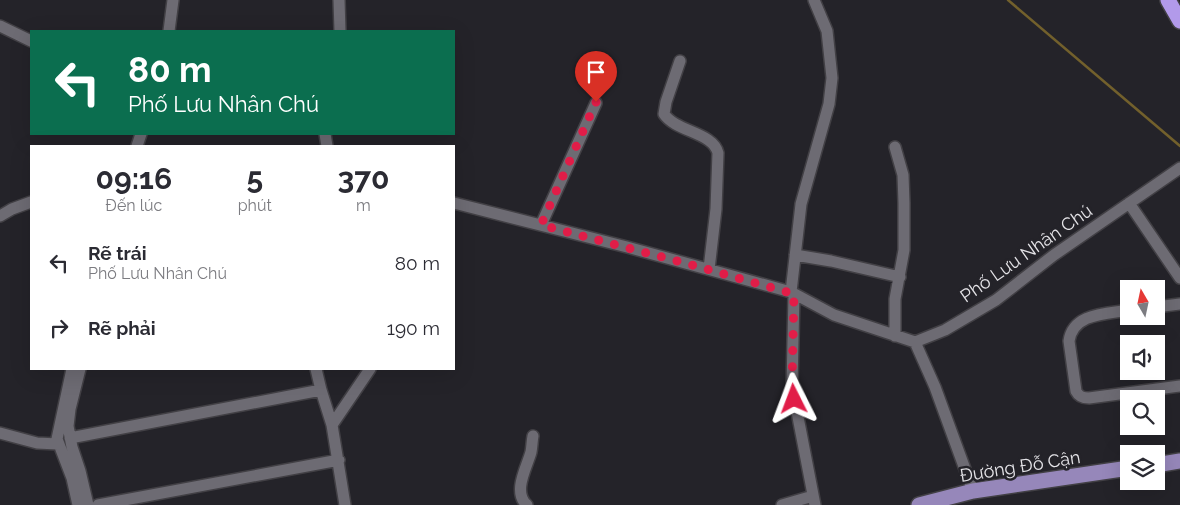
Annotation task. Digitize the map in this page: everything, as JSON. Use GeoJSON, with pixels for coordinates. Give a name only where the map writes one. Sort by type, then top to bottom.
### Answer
{"type":"FeatureCollection","features":[{"type":"Feature","properties":{"kind":"highway"},"geometry":{"type":"LineString","coordinates":[[1168,0],[1180,21]]}},
{"type":"Feature","properties":{"kind":"main road"},"geometry":{"type":"LineString","coordinates":[[1165,463],[1180,462]]}},
{"type":"Feature","properties":{"kind":"main road","name":"Đường Đỗ Cận"},"geometry":{"type":"LineString","coordinates":[[919,505],[1120,470]]}},
{"type":"Feature","properties":{"kind":"street"},"geometry":{"type":"LineString","coordinates":[[169,30],[173,0]]}},
{"type":"Feature","properties":{"kind":"street"},"geometry":{"type":"LineString","coordinates":[[339,0],[340,30]]}},
{"type":"Feature","properties":{"kind":"street"},"geometry":{"type":"LineString","coordinates":[[782,505],[814,501],[792,386],[792,293],[801,204],[829,104],[832,78],[827,31],[814,0]]}},
{"type":"Feature","properties":{"kind":"street"},"geometry":{"type":"LineString","coordinates":[[0,26],[30,41]]}},
{"type":"Feature","properties":{"kind":"street"},"geometry":{"type":"LineString","coordinates":[[680,62],[666,102],[664,114],[669,120],[710,140],[717,146],[718,153],[716,214],[709,269]]}},
{"type":"Feature","properties":{"kind":"street"},"geometry":{"type":"LineString","coordinates":[[541,225],[596,102]]}},
{"type":"Feature","properties":{"kind":"street"},"geometry":{"type":"LineString","coordinates":[[895,336],[895,299],[904,250],[902,175],[896,147]]}},
{"type":"Feature","properties":{"kind":"street","name":"Phố Lưu Nhân Chú"},"geometry":{"type":"LineString","coordinates":[[915,342],[945,330],[996,300],[1054,255],[1180,168]]}},
{"type":"Feature","properties":{"kind":"street"},"geometry":{"type":"LineString","coordinates":[[0,216],[30,202]]}},
{"type":"Feature","properties":{"kind":"street"},"geometry":{"type":"LineString","coordinates":[[455,203],[709,269],[792,293],[834,315],[915,342],[935,387],[965,497]]}},
{"type":"Feature","properties":{"kind":"street"},"geometry":{"type":"LineString","coordinates":[[1129,203],[1180,278]]}},
{"type":"Feature","properties":{"kind":"street"},"geometry":{"type":"LineString","coordinates":[[795,255],[831,261],[900,277]]}},
{"type":"Feature","properties":{"kind":"street"},"geometry":{"type":"LineString","coordinates":[[1165,306],[1180,304]]}},
{"type":"Feature","properties":{"kind":"street"},"geometry":{"type":"LineString","coordinates":[[1120,312],[1085,318],[1070,333],[1069,341],[1078,396],[1089,398],[1180,386]]}},
{"type":"Feature","properties":{"kind":"street"},"geometry":{"type":"LineString","coordinates":[[72,370],[58,433],[58,444],[72,478],[78,505]]}},
{"type":"Feature","properties":{"kind":"street"},"geometry":{"type":"LineString","coordinates":[[80,370],[70,409],[68,426],[88,505]]}},
{"type":"Feature","properties":{"kind":"street"},"geometry":{"type":"LineString","coordinates":[[316,370],[332,426],[345,505]]}},
{"type":"Feature","properties":{"kind":"street"},"geometry":{"type":"LineString","coordinates":[[332,426],[369,370]]}},
{"type":"Feature","properties":{"kind":"street"},"geometry":{"type":"LineString","coordinates":[[70,438],[321,390]]}},
{"type":"Feature","properties":{"kind":"street"},"geometry":{"type":"LineString","coordinates":[[0,433],[37,443],[58,444]]}},
{"type":"Feature","properties":{"kind":"street"},"geometry":{"type":"LineString","coordinates":[[527,505],[521,494],[522,481],[531,451],[533,436]]}},
{"type":"Feature","properties":{"kind":"street"},"geometry":{"type":"LineString","coordinates":[[98,505],[339,460]]}},
{"type":"Feature","properties":{"kind":"waterway"},"geometry":{"type":"LineString","coordinates":[[1008,0],[1180,146]]}},
{"type":"Feature","properties":{"kind":"route"},"geometry":{"type":"LineString","coordinates":[[596,102],[541,225],[628,247],[794,294],[792,386],[794,399]]}}]}
